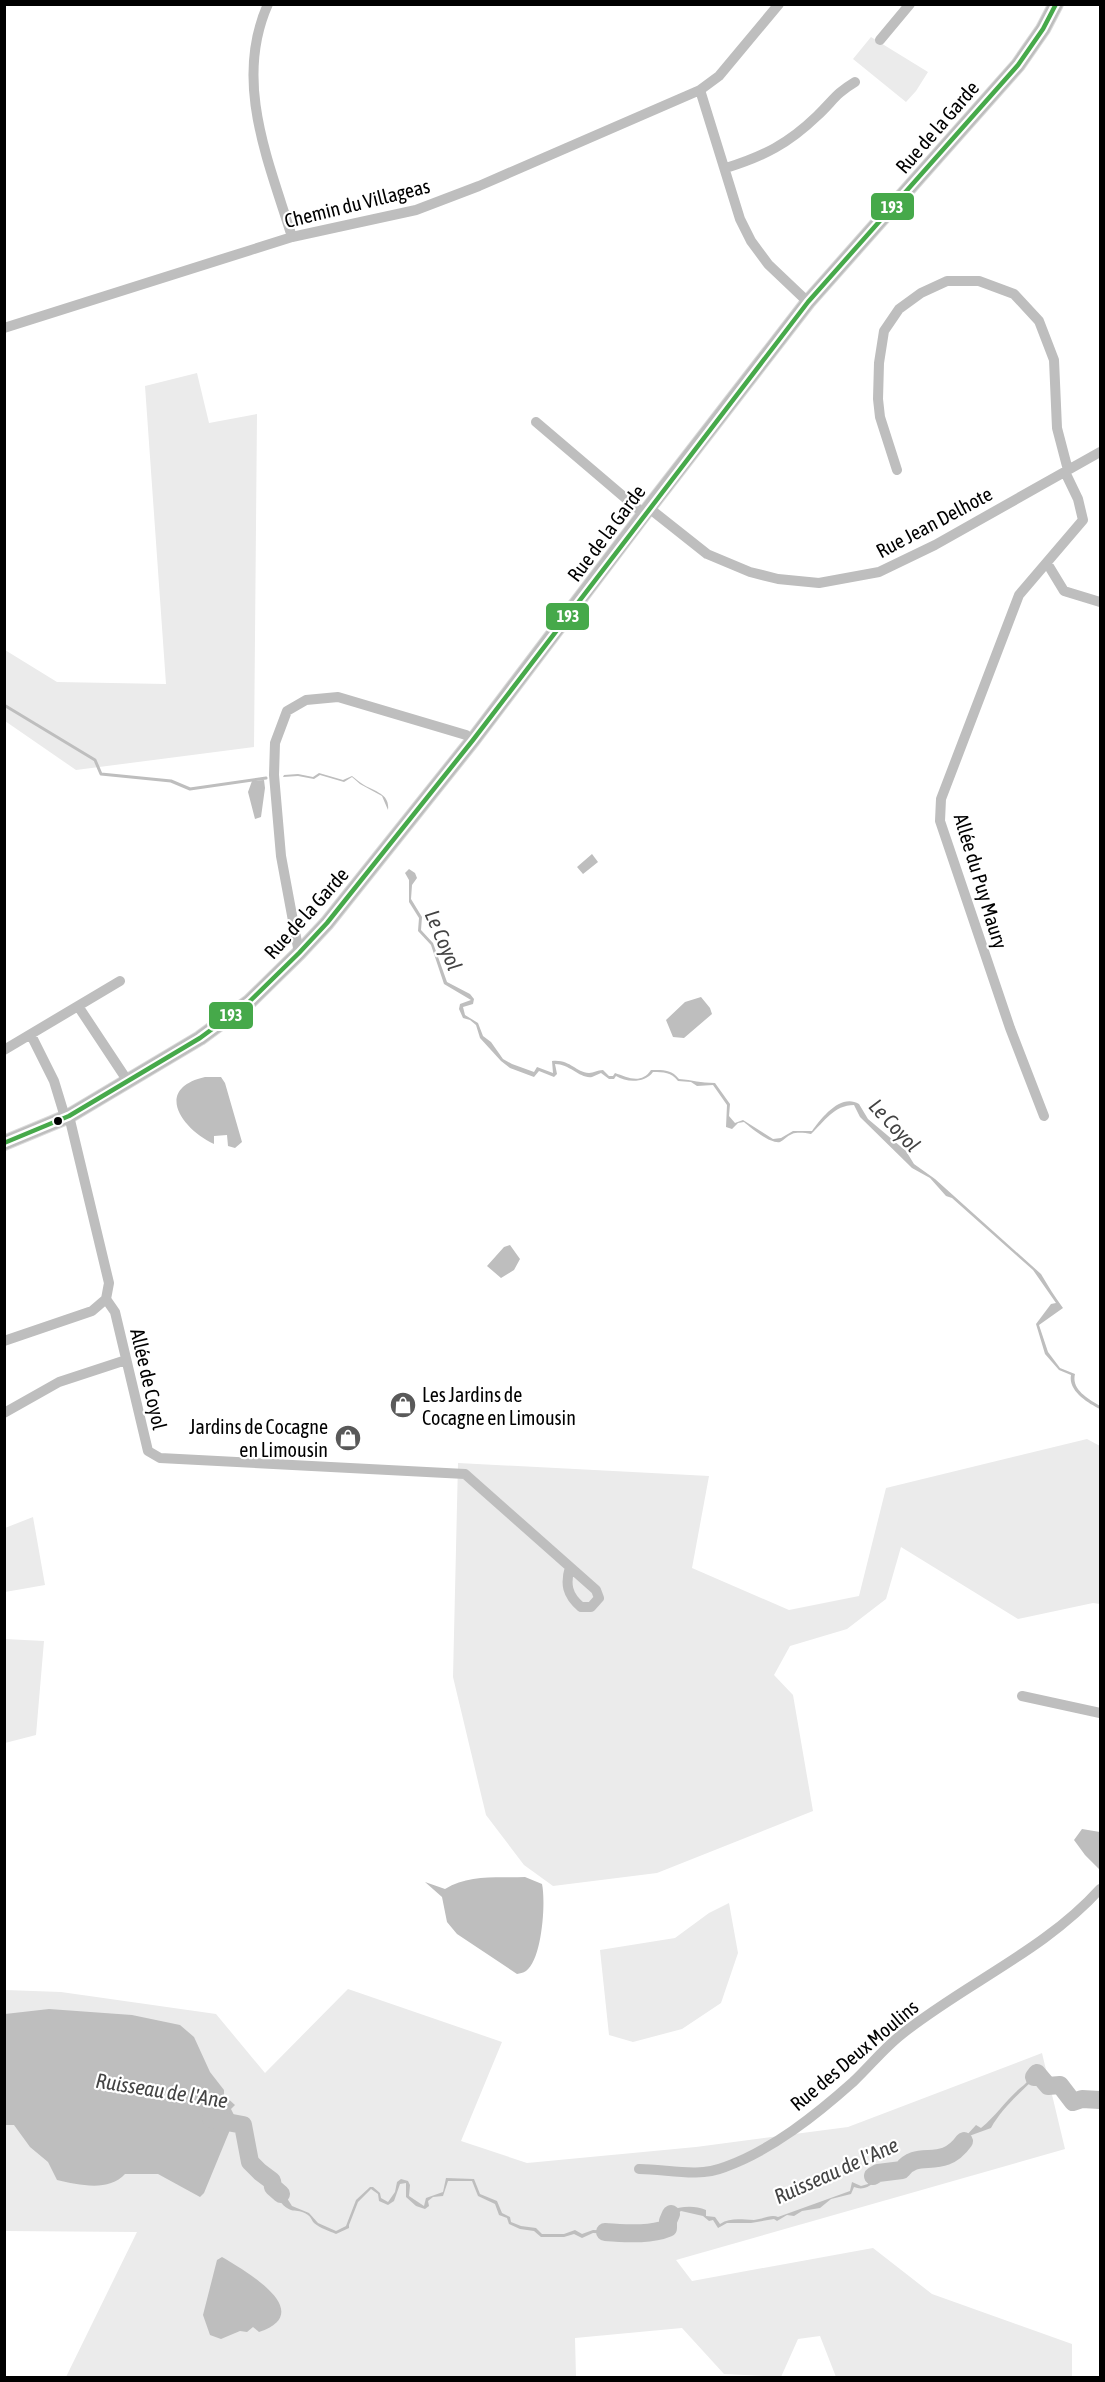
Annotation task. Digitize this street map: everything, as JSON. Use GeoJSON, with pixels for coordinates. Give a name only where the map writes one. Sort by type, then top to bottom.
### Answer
{"type":"FeatureCollection","features":[{"type":"Feature","properties":{"kind":"main road","name":"Rue de la Garde"},"geometry":{"type":"LineString","coordinates":[[4,1143],[67,1117],[200,1038],[249,1002],[327,923],[473,740],[808,302],[1018,65],[1043,29],[1056,4]]}},
{"type":"Feature","properties":{"kind":"street"},"geometry":{"type":"LineString","coordinates":[[268,4],[254,51],[253,89],[257,121],[292,237]]}},
{"type":"Feature","properties":{"kind":"street","name":"Chemin du Villageas"},"geometry":{"type":"LineString","coordinates":[[4,328],[292,237],[416,210],[479,186],[700,90],[719,76],[779,4]]}},
{"type":"Feature","properties":{"kind":"street"},"geometry":{"type":"LineString","coordinates":[[880,40],[910,4]]}},
{"type":"Feature","properties":{"kind":"street"},"geometry":{"type":"LineString","coordinates":[[726,168],[759,158],[792,138],[819,114],[837,92],[855,82]]}},
{"type":"Feature","properties":{"kind":"street"},"geometry":{"type":"LineString","coordinates":[[700,90],[740,219],[751,241],[768,264],[808,302]]}},
{"type":"Feature","properties":{"kind":"street"},"geometry":{"type":"LineString","coordinates":[[897,470],[880,417],[878,399],[879,363],[884,332],[899,309],[921,292],[947,281],[979,281],[1014,294],[1039,321],[1054,360],[1057,428],[1066,471]]}},
{"type":"Feature","properties":{"kind":"street","name":"Rue Jean Delhote"},"geometry":{"type":"LineString","coordinates":[[536,422],[646,511],[706,554],[750,572],[778,579],[819,583],[879,572],[935,545],[1101,452]]}},
{"type":"Feature","properties":{"kind":"street","name":"Allée du Puy Maury"},"geometry":{"type":"LineString","coordinates":[[1044,1116],[1010,1028],[940,821],[941,799],[1019,595],[1083,520],[1078,499],[1066,471]]}},
{"type":"Feature","properties":{"kind":"street"},"geometry":{"type":"LineString","coordinates":[[1047,563],[1064,591],[1101,602]]}},
{"type":"Feature","properties":{"kind":"street"},"geometry":{"type":"LineString","coordinates":[[299,953],[281,856],[274,775],[275,742],[287,711],[306,700],[338,697],[466,735],[473,740]]}},
{"type":"Feature","properties":{"kind":"street"},"geometry":{"type":"LineString","coordinates":[[4,1050],[120,981]]}},
{"type":"Feature","properties":{"kind":"street"},"geometry":{"type":"LineString","coordinates":[[78,1006],[127,1080]]}},
{"type":"Feature","properties":{"kind":"street","name":"Allée de Coyol"},"geometry":{"type":"LineString","coordinates":[[31,1035],[54,1080],[67,1117],[109,1283],[106,1299],[115,1312],[148,1451],[160,1458],[465,1474],[570,1567]]}},
{"type":"Feature","properties":{"kind":"street"},"geometry":{"type":"LineString","coordinates":[[4,1341],[92,1311],[106,1299]]}},
{"type":"Feature","properties":{"kind":"street"},"geometry":{"type":"LineString","coordinates":[[4,1413],[59,1382],[126,1360]]}},
{"type":"Feature","properties":{"kind":"street"},"geometry":{"type":"LineString","coordinates":[[1022,1696],[1101,1713]]}},
{"type":"Feature","properties":{"kind":"street","name":"Rue des Deux Moulins"},"geometry":{"type":"LineString","coordinates":[[639,2169],[660,2169],[694,2174],[724,2168],[770,2147],[853,2082],[901,2035],[1031,1947],[1083,1908],[1101,1889]]}},
{"type":"Feature","properties":{"kind":"shaded area"},"geometry":{"type":"Polygon","coordinates":[[[871,37],[928,72],[906,102],[853,59],[871,37]]]}},
{"type":"Feature","properties":{"kind":"shaded area"},"geometry":{"type":"Polygon","coordinates":[[[197,373],[209,423],[257,414],[254,747],[76,770],[5,721],[5,650],[57,682],[166,684],[145,386],[197,373]]]}},
{"type":"Feature","properties":{"kind":"shaded area"},"geometry":{"type":"Polygon","coordinates":[[[1087,1439],[1100,1446],[1100,1604],[1093,1603],[1018,1619],[901,1547],[886,1599],[847,1629],[790,1646],[774,1675],[793,1695],[813,1811],[657,1873],[553,1886],[524,1865],[486,1815],[453,1677],[458,1463],[709,1476],[692,1568],[789,1610],[859,1596],[886,1488],[1087,1439]]]}},
{"type":"Feature","properties":{"kind":"shaded area"},"geometry":{"type":"Polygon","coordinates":[[[33,1517],[45,1585],[5,1592],[5,1528],[33,1517]]]}},
{"type":"Feature","properties":{"kind":"shaded area"},"geometry":{"type":"Polygon","coordinates":[[[5,1639],[44,1641],[36,1735],[5,1743],[5,1639]]]}},
{"type":"Feature","properties":{"kind":"shaded area"},"geometry":{"type":"Polygon","coordinates":[[[729,1903],[738,1953],[721,2003],[682,2029],[633,2042],[609,2035],[600,1950],[675,1938],[709,1913],[729,1903]]]}},
{"type":"Feature","properties":{"kind":"shaded area"},"geometry":{"type":"Polygon","coordinates":[[[348,1989],[502,2042],[461,2141],[527,2163],[696,2147],[848,2127],[1042,2053],[1065,2149],[676,2260],[692,2281],[873,2248],[932,2294],[1072,2344],[1072,2377],[836,2377],[820,2336],[798,2339],[781,2377],[724,2374],[682,2328],[575,2338],[576,2377],[66,2377],[137,2232],[5,2231],[5,1990],[61,1992],[216,2014],[265,2073],[348,1989]]]}},
{"type":"Feature","properties":{"kind":"water"},"geometry":{"type":"Polygon","coordinates":[[[319,773],[343,780],[352,776],[384,797],[387,800],[388,810],[382,796],[360,784],[352,777],[344,782],[320,775],[314,779],[298,776],[283,777],[298,774],[313,777],[319,773]]]}},
{"type":"Feature","properties":{"kind":"water"},"geometry":{"type":"Polygon","coordinates":[[[264,780],[261,817],[255,819],[248,792],[252,781],[264,780]]]}},
{"type":"Feature","properties":{"kind":"water"},"geometry":{"type":"Polygon","coordinates":[[[592,854],[598,862],[583,874],[577,867],[592,854]]]}},
{"type":"Feature","properties":{"kind":"water"},"geometry":{"type":"Polygon","coordinates":[[[409,869],[415,873],[417,878],[412,885],[411,899],[422,917],[421,930],[433,943],[447,982],[470,994],[474,999],[473,1004],[463,1007],[465,1015],[478,1023],[483,1036],[491,1042],[503,1059],[512,1064],[534,1072],[537,1067],[553,1073],[552,1061],[558,1061],[584,1072],[603,1070],[609,1076],[615,1073],[634,1079],[647,1075],[651,1070],[663,1070],[673,1073],[679,1079],[715,1083],[730,1104],[729,1116],[735,1123],[743,1120],[773,1139],[781,1138],[793,1131],[812,1131],[832,1108],[839,1104],[852,1101],[859,1104],[868,1119],[906,1151],[914,1164],[935,1179],[1041,1274],[1063,1308],[1039,1325],[1048,1352],[1060,1368],[1075,1374],[1074,1380],[1078,1389],[1100,1406],[1100,1409],[1080,1396],[1073,1386],[1071,1375],[1059,1370],[1045,1354],[1036,1324],[1051,1304],[1056,1303],[1033,1270],[952,1198],[946,1196],[930,1178],[912,1168],[860,1117],[854,1105],[835,1111],[811,1134],[794,1133],[776,1142],[761,1135],[744,1122],[738,1123],[732,1129],[726,1127],[727,1105],[713,1085],[697,1086],[691,1082],[678,1081],[670,1074],[661,1072],[653,1072],[650,1076],[636,1081],[616,1076],[614,1079],[609,1079],[601,1073],[588,1077],[565,1066],[555,1064],[557,1074],[554,1077],[539,1071],[534,1077],[510,1068],[501,1061],[480,1038],[476,1025],[463,1018],[459,1009],[460,1004],[471,1000],[444,984],[431,945],[418,931],[419,918],[409,902],[409,880],[405,873],[409,869]]]}},
{"type":"Feature","properties":{"kind":"water"},"geometry":{"type":"Polygon","coordinates":[[[701,997],[712,1014],[684,1038],[673,1037],[666,1020],[685,1002],[701,997]]]}},
{"type":"Feature","properties":{"kind":"water"},"geometry":{"type":"Polygon","coordinates":[[[205,1077],[221,1077],[225,1083],[242,1142],[235,1148],[228,1146],[227,1135],[214,1136],[214,1144],[202,1137],[183,1119],[178,1109],[177,1100],[180,1090],[189,1083],[205,1077]]]}},
{"type":"Feature","properties":{"kind":"water"},"geometry":{"type":"Polygon","coordinates":[[[510,1245],[520,1259],[514,1270],[501,1278],[487,1266],[504,1247],[510,1245]]]}},
{"type":"Feature","properties":{"kind":"water"},"geometry":{"type":"Polygon","coordinates":[[[1082,1829],[1100,1832],[1100,1870],[1074,1840],[1082,1829]]]}},
{"type":"Feature","properties":{"kind":"water"},"geometry":{"type":"Polygon","coordinates":[[[525,1877],[542,1884],[543,1917],[536,1955],[526,1971],[517,1974],[457,1934],[447,1922],[442,1897],[425,1882],[445,1889],[473,1879],[525,1877]]]}},
{"type":"Feature","properties":{"kind":"water"},"geometry":{"type":"Polygon","coordinates":[[[49,2009],[132,2015],[180,2025],[194,2037],[210,2072],[224,2090],[224,2095],[235,2105],[231,2109],[235,2117],[232,2125],[204,2193],[200,2197],[158,2174],[125,2174],[111,2183],[93,2186],[57,2180],[48,2162],[30,2147],[14,2125],[5,2125],[5,2014],[49,2009]]]}},
{"type":"Feature","properties":{"kind":"water"},"geometry":{"type":"Polygon","coordinates":[[[1037,2070],[1048,2084],[1052,2084],[1052,2087],[1048,2087],[1036,2077],[1006,2107],[991,2128],[969,2136],[965,2150],[943,2157],[932,2164],[927,2160],[909,2163],[903,2171],[875,2177],[869,2186],[854,2187],[851,2194],[831,2199],[820,2208],[802,2211],[794,2216],[787,2215],[777,2221],[774,2219],[751,2223],[727,2223],[718,2228],[713,2220],[709,2221],[703,2216],[681,2211],[670,2219],[672,2231],[667,2234],[661,2232],[666,2225],[665,2219],[669,2211],[678,2208],[701,2208],[706,2210],[706,2216],[715,2217],[720,2224],[732,2220],[778,2217],[850,2191],[852,2182],[861,2186],[868,2184],[870,2176],[877,2172],[888,2172],[901,2168],[906,2162],[920,2159],[923,2155],[927,2154],[931,2159],[956,2150],[976,2125],[981,2128],[987,2123],[1037,2070]]]}},
{"type":"Feature","properties":{"kind":"water"},"geometry":{"type":"Polygon","coordinates":[[[1061,2083],[1072,2092],[1074,2099],[1084,2098],[1100,2100],[1100,2102],[1073,2103],[1060,2086],[1061,2083]]]}},
{"type":"Feature","properties":{"kind":"water"},"geometry":{"type":"Polygon","coordinates":[[[245,2121],[248,2135],[247,2146],[252,2161],[259,2164],[261,2172],[273,2178],[275,2187],[283,2192],[292,2206],[309,2213],[318,2223],[336,2231],[346,2226],[356,2200],[370,2187],[373,2187],[380,2193],[381,2198],[388,2202],[395,2192],[397,2182],[401,2179],[408,2181],[409,2196],[424,2206],[426,2198],[443,2192],[446,2178],[474,2179],[480,2194],[497,2201],[502,2213],[510,2217],[511,2222],[536,2228],[542,2234],[564,2234],[575,2230],[582,2234],[593,2230],[627,2231],[628,2234],[593,2233],[582,2238],[574,2234],[564,2237],[541,2237],[534,2231],[520,2229],[509,2224],[507,2218],[499,2215],[495,2204],[478,2196],[472,2181],[448,2181],[443,2196],[433,2197],[428,2201],[429,2206],[425,2209],[416,2206],[406,2197],[406,2183],[400,2184],[394,2201],[388,2205],[379,2201],[378,2194],[371,2189],[358,2202],[349,2228],[336,2234],[316,2225],[304,2213],[286,2207],[276,2196],[278,2192],[272,2188],[273,2185],[262,2174],[260,2176],[257,2169],[249,2165],[245,2135],[239,2128],[245,2121]]]}},
{"type":"Feature","properties":{"kind":"water"},"geometry":{"type":"Polygon","coordinates":[[[222,2257],[259,2281],[271,2292],[279,2303],[281,2314],[275,2324],[259,2332],[253,2327],[247,2332],[240,2331],[221,2339],[210,2335],[203,2315],[217,2260],[222,2257]]]}},
{"type":"Feature","properties":{"kind":"waterway","name":"Le Coyol"},"geometry":{"type":"LineString","coordinates":[[4,705],[95,760],[101,774],[171,781],[190,789],[266,778]]}},
{"type":"Feature","properties":{"kind":"waterway","name":"Ruisseau de l'Ane"},"geometry":{"type":"LineString","coordinates":[[1034,2077],[1037,2073],[1048,2086],[1060,2085],[1073,2102],[1082,2099],[1100,2100]]}},
{"type":"Feature","properties":{"kind":"waterway","name":"Ruisseau de l'Ane"},"geometry":{"type":"LineString","coordinates":[[211,2119],[243,2125],[250,2162],[272,2181],[273,2187],[281,2194]]}},
{"type":"Feature","properties":{"kind":"waterway","name":"Ruisseau de l'Ane"},"geometry":{"type":"LineString","coordinates":[[873,2176],[878,2173],[902,2170],[915,2161],[947,2156],[964,2141]]}},
{"type":"Feature","properties":{"kind":"waterway","name":"Ruisseau de l'Ane"},"geometry":{"type":"LineString","coordinates":[[605,2232],[661,2231],[668,2228],[671,2214]]}},
{"type":"Feature","properties":{"kind":"transit line","name":"193"},"geometry":{"type":"LineString","coordinates":[[4,1143],[69,1116],[200,1038],[249,1002],[327,923],[473,740],[808,302],[1018,65],[1043,29],[1056,4]]}},
{"type":"Feature","properties":{"kind":"place","name":"Les Jardins de Cocagne en Limousin"},"geometry":{"type":"Point","coordinates":[403,1405]}},
{"type":"Feature","properties":{"kind":"place","name":"Jardins de Cocagne en Limousin"},"geometry":{"type":"Point","coordinates":[348,1438]}}]}
